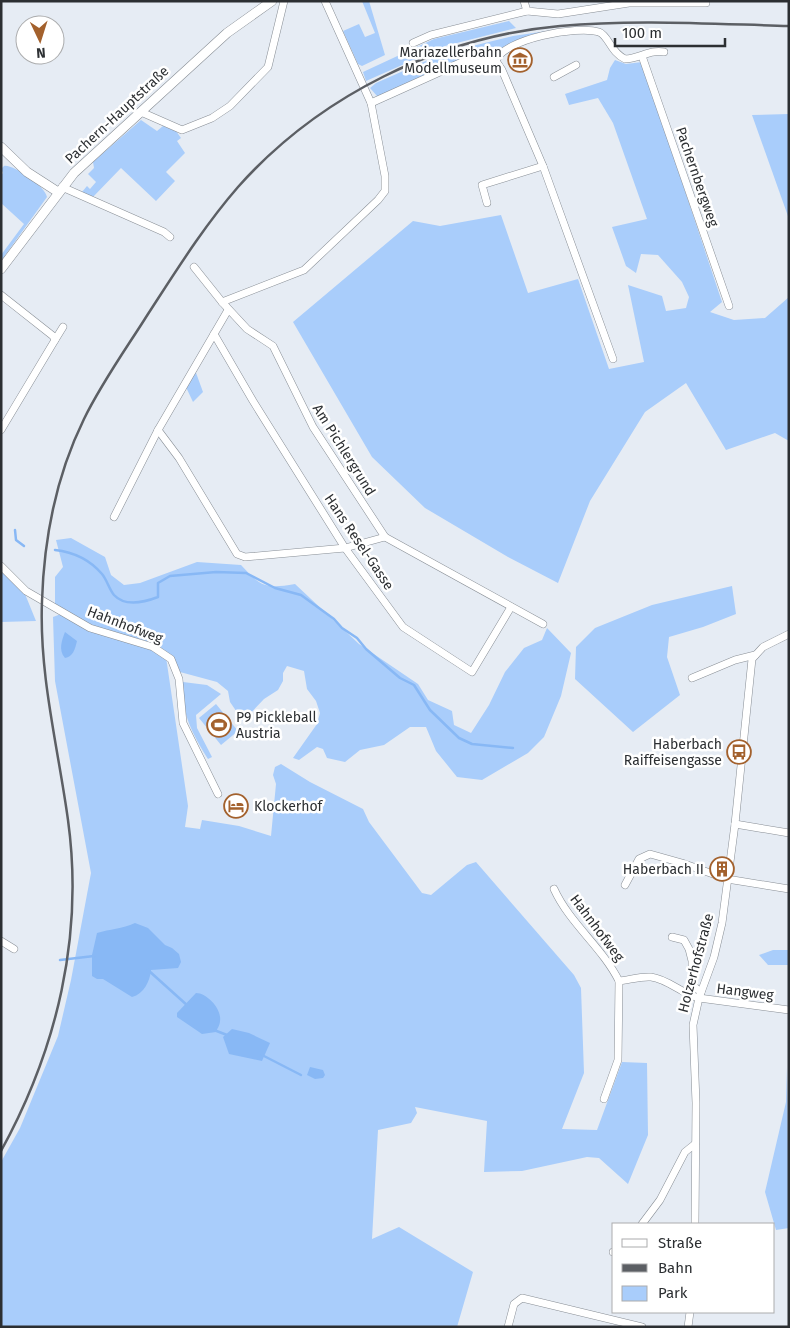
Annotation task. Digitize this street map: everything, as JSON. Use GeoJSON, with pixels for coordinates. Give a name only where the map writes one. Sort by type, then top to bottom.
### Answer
{"type":"FeatureCollection","features":[{"type":"Feature","properties":{"kind":"main road","name":"Pachern-Hauptstraße"},"geometry":{"type":"LineString","coordinates":[[1,269],[74,173],[227,33],[272,1]]}},
{"type":"Feature","properties":{"kind":"main road"},"geometry":{"type":"LineString","coordinates":[[1,147],[27,172],[60,189]]}},
{"type":"Feature","properties":{"kind":"street"},"geometry":{"type":"LineString","coordinates":[[141,112],[182,130],[212,118],[230,106],[268,67],[284,1]]}},
{"type":"Feature","properties":{"kind":"street"},"geometry":{"type":"LineString","coordinates":[[222,302],[304,270],[382,197],[385,191],[385,176],[371,103],[325,1]]}},
{"type":"Feature","properties":{"kind":"street"},"geometry":{"type":"LineString","coordinates":[[524,1],[528,11]]}},
{"type":"Feature","properties":{"kind":"street"},"geometry":{"type":"LineString","coordinates":[[413,42],[431,35],[528,11],[558,14],[629,2],[706,3]]}},
{"type":"Feature","properties":{"kind":"street"},"geometry":{"type":"LineString","coordinates":[[613,359],[543,166],[496,62],[497,56],[507,48],[539,37],[580,31],[600,32],[605,36],[613,52],[625,59],[642,56],[652,51],[664,52]]}},
{"type":"Feature","properties":{"kind":"street","name":"Pachernbergweg"},"geometry":{"type":"LineString","coordinates":[[642,56],[729,306]]}},
{"type":"Feature","properties":{"kind":"street"},"geometry":{"type":"LineString","coordinates":[[371,103],[433,73],[462,62],[473,60],[496,62]]}},
{"type":"Feature","properties":{"kind":"street"},"geometry":{"type":"LineString","coordinates":[[554,76],[576,66]]}},
{"type":"Feature","properties":{"kind":"street"},"geometry":{"type":"LineString","coordinates":[[488,203],[482,185],[543,166]]}},
{"type":"Feature","properties":{"kind":"street"},"geometry":{"type":"LineString","coordinates":[[60,189],[164,232],[170,237]]}},
{"type":"Feature","properties":{"kind":"street"},"geometry":{"type":"LineString","coordinates":[[114,517],[158,430],[228,310],[194,267]]}},
{"type":"Feature","properties":{"kind":"street"},"geometry":{"type":"LineString","coordinates":[[1,295],[53,336],[55,340]]}},
{"type":"Feature","properties":{"kind":"street","name":"Am Pichlergrund"},"geometry":{"type":"LineString","coordinates":[[228,310],[247,329],[273,346],[312,427],[386,537],[543,624]]}},
{"type":"Feature","properties":{"kind":"street"},"geometry":{"type":"LineString","coordinates":[[1,430],[63,327]]}},
{"type":"Feature","properties":{"kind":"street","name":"Hans Resel-Gasse"},"geometry":{"type":"LineString","coordinates":[[214,334],[253,401],[345,548],[403,627],[472,672],[511,607]]}},
{"type":"Feature","properties":{"kind":"street"},"geometry":{"type":"LineString","coordinates":[[158,430],[179,458],[237,554],[244,558],[345,548],[386,537]]}},
{"type":"Feature","properties":{"kind":"street","name":"Hahnhofweg"},"geometry":{"type":"LineString","coordinates":[[1,566],[26,591],[90,628],[153,647],[171,659],[179,679],[183,723],[218,794]]}},
{"type":"Feature","properties":{"kind":"street"},"geometry":{"type":"LineString","coordinates":[[692,678],[735,660],[755,655],[763,647],[789,634]]}},
{"type":"Feature","properties":{"kind":"street","name":"Holzerhofstraße"},"geometry":{"type":"LineString","coordinates":[[695,1223],[696,1103],[692,1036],[700,995],[714,957],[722,923],[735,824],[751,665],[755,655]]}},
{"type":"Feature","properties":{"kind":"street"},"geometry":{"type":"LineString","coordinates":[[735,824],[789,833]]}},
{"type":"Feature","properties":{"kind":"street"},"geometry":{"type":"LineString","coordinates":[[624,885],[639,859],[650,854],[727,878],[789,888]]}},
{"type":"Feature","properties":{"kind":"street","name":"Hahnhofweg"},"geometry":{"type":"LineString","coordinates":[[554,889],[564,909],[603,952],[619,981],[618,1060],[604,1099]]}},
{"type":"Feature","properties":{"kind":"street"},"geometry":{"type":"LineString","coordinates":[[672,938],[684,940],[689,949],[692,985],[700,995]]}},
{"type":"Feature","properties":{"kind":"street"},"geometry":{"type":"LineString","coordinates":[[1,941],[14,949]]}},
{"type":"Feature","properties":{"kind":"street","name":"Hahnhofweg"},"geometry":{"type":"LineString","coordinates":[[619,981],[651,977],[661,980],[686,995],[700,995]]}},
{"type":"Feature","properties":{"kind":"street","name":"Hangweg"},"geometry":{"type":"LineString","coordinates":[[700,995],[789,1010]]}},
{"type":"Feature","properties":{"kind":"street"},"geometry":{"type":"LineString","coordinates":[[643,1223],[660,1200],[685,1152],[695,1144]]}},
{"type":"Feature","properties":{"kind":"street"},"geometry":{"type":"LineString","coordinates":[[508,1327],[514,1304],[522,1298],[642,1327]]}},
{"type":"Feature","properties":{"kind":"street"},"geometry":{"type":"LineString","coordinates":[[688,1327],[690,1313]]}},
{"type":"Feature","properties":{"kind":"green space"},"geometry":{"type":"Polygon","coordinates":[[[362,1],[369,1],[385,55],[362,66],[358,64],[343,31],[359,24],[365,37],[375,33],[362,1]]]}},
{"type":"Feature","properties":{"kind":"green space"},"geometry":{"type":"Polygon","coordinates":[[[509,21],[516,28],[445,46],[366,81],[363,72],[434,39],[509,21]]]}},
{"type":"Feature","properties":{"kind":"green space"},"geometry":{"type":"Polygon","coordinates":[[[567,28],[533,35],[501,48],[490,57],[475,57],[455,63],[381,96],[377,96],[370,88],[376,83],[444,53],[513,36],[567,28]]]}},
{"type":"Feature","properties":{"kind":"green space"},"geometry":{"type":"Polygon","coordinates":[[[615,60],[626,64],[642,62],[722,302],[710,312],[734,320],[765,318],[789,297],[789,441],[775,433],[726,450],[686,383],[645,412],[590,501],[558,583],[508,557],[425,508],[372,457],[293,322],[413,221],[440,226],[501,215],[528,293],[578,279],[609,369],[644,362],[628,285],[662,296],[666,311],[686,308],[689,297],[682,282],[658,255],[641,254],[636,273],[626,266],[612,227],[647,219],[613,123],[598,98],[569,105],[565,94],[607,80],[610,68],[615,60]]]}},
{"type":"Feature","properties":{"kind":"green space"},"geometry":{"type":"Polygon","coordinates":[[[789,114],[789,219],[752,115],[789,114]]]}},
{"type":"Feature","properties":{"kind":"green space"},"geometry":{"type":"Polygon","coordinates":[[[141,120],[157,131],[163,126],[176,131],[181,138],[177,141],[185,153],[166,172],[175,181],[156,201],[121,168],[92,198],[83,194],[82,192],[87,186],[90,189],[96,182],[88,174],[94,168],[93,162],[141,120]]]}},
{"type":"Feature","properties":{"kind":"green space"},"geometry":{"type":"Polygon","coordinates":[[[4,166],[14,168],[35,182],[45,192],[47,197],[1,261],[1,255],[24,224],[1,203],[1,175],[3,173],[1,169],[4,166]]]}},
{"type":"Feature","properties":{"kind":"green space"},"geometry":{"type":"Polygon","coordinates":[[[195,370],[203,392],[193,402],[185,385],[195,370]]]}},
{"type":"Feature","properties":{"kind":"green space"},"geometry":{"type":"Polygon","coordinates":[[[71,538],[105,557],[111,575],[124,585],[140,583],[197,562],[241,565],[254,578],[265,585],[295,584],[359,644],[418,684],[428,700],[452,711],[454,725],[471,733],[489,705],[505,672],[524,648],[542,640],[547,628],[571,653],[561,696],[544,737],[528,753],[482,780],[457,777],[436,751],[426,727],[410,727],[384,745],[360,750],[345,762],[327,758],[323,749],[317,747],[299,760],[293,758],[317,724],[320,713],[316,701],[307,689],[304,671],[287,666],[283,673],[283,681],[278,690],[264,699],[243,721],[230,702],[228,691],[217,682],[180,672],[170,655],[156,644],[92,626],[55,604],[55,577],[63,567],[56,540],[71,538]]]}},
{"type":"Feature","properties":{"kind":"green space"},"geometry":{"type":"Polygon","coordinates":[[[1,569],[25,594],[36,621],[1,622],[1,569]]]}},
{"type":"Feature","properties":{"kind":"green space"},"geometry":{"type":"Polygon","coordinates":[[[732,586],[736,614],[703,627],[669,637],[667,657],[680,695],[633,732],[575,679],[576,647],[595,628],[652,605],[732,586]]]}},
{"type":"Feature","properties":{"kind":"green space"},"geometry":{"type":"Polygon","coordinates":[[[61,614],[145,646],[166,657],[188,806],[185,827],[200,829],[202,820],[239,826],[271,836],[276,784],[273,775],[275,767],[281,764],[310,782],[363,809],[369,822],[422,893],[431,895],[467,865],[476,862],[574,975],[581,988],[584,1073],[562,1129],[597,1130],[622,1062],[647,1063],[648,1135],[628,1184],[599,1158],[587,1157],[522,1171],[484,1172],[487,1121],[415,1107],[417,1113],[411,1123],[378,1130],[372,1239],[399,1227],[473,1272],[457,1327],[1,1327],[1,1162],[20,1128],[58,1036],[71,980],[91,873],[55,681],[53,617],[61,614]]]}},
{"type":"Feature","properties":{"kind":"green space"},"geometry":{"type":"Polygon","coordinates":[[[183,682],[207,685],[221,694],[196,715],[197,728],[212,757],[208,759],[197,741],[186,713],[183,682]]]}},
{"type":"Feature","properties":{"kind":"green space","name":"P9 Pickleball Austria"},"geometry":{"type":"Polygon","coordinates":[[[216,704],[238,731],[221,745],[199,718],[216,704]]]}},
{"type":"Feature","properties":{"kind":"green space"},"geometry":{"type":"Polygon","coordinates":[[[773,950],[789,950],[789,965],[768,965],[759,955],[773,950]]]}},
{"type":"Feature","properties":{"kind":"green space"},"geometry":{"type":"Polygon","coordinates":[[[787,1067],[789,1228],[776,1230],[765,1192],[786,1102],[787,1067]]]}},
{"type":"Feature","properties":{"kind":"shaded area"},"geometry":{"type":"Polygon","coordinates":[[[65,632],[77,641],[72,654],[65,658],[61,648],[65,632]]]}},
{"type":"Feature","properties":{"kind":"shaded area"},"geometry":{"type":"Polygon","coordinates":[[[135,923],[148,928],[165,945],[172,948],[179,954],[181,962],[178,968],[151,970],[146,986],[140,993],[132,997],[103,979],[97,979],[92,976],[92,955],[97,933],[135,923]]]}},
{"type":"Feature","properties":{"kind":"shaded area"},"geometry":{"type":"Polygon","coordinates":[[[196,993],[209,999],[219,1012],[220,1022],[216,1032],[202,1034],[177,1017],[177,1013],[196,993]]]}},
{"type":"Feature","properties":{"kind":"shaded area"},"geometry":{"type":"Polygon","coordinates":[[[232,1029],[249,1033],[270,1043],[262,1061],[229,1054],[223,1037],[232,1029]]]}},
{"type":"Feature","properties":{"kind":"shaded area"},"geometry":{"type":"Polygon","coordinates":[[[310,1067],[323,1070],[325,1075],[323,1078],[315,1079],[307,1075],[310,1067]]]}},
{"type":"Feature","properties":{"kind":"waterway"},"geometry":{"type":"LineString","coordinates":[[15,530],[16,540],[24,546]]}},
{"type":"Feature","properties":{"kind":"waterway"},"geometry":{"type":"LineString","coordinates":[[55,550],[75,555],[87,561],[104,576],[114,595],[119,599],[129,602],[141,602],[158,597],[158,583],[170,576],[216,572],[246,573],[275,588],[301,595],[357,638],[366,649],[400,678],[414,685],[430,710],[459,738],[472,744],[513,748]]}},
{"type":"Feature","properties":{"kind":"waterway"},"geometry":{"type":"LineString","coordinates":[[60,960],[94,956]]}},
{"type":"Feature","properties":{"kind":"waterway"},"geometry":{"type":"LineString","coordinates":[[148,970],[188,1006]]}},
{"type":"Feature","properties":{"kind":"waterway"},"geometry":{"type":"LineString","coordinates":[[214,1030],[227,1035]]}},
{"type":"Feature","properties":{"kind":"waterway"},"geometry":{"type":"LineString","coordinates":[[262,1055],[301,1075]]}},
{"type":"Feature","properties":{"kind":"railway"},"geometry":{"type":"LineString","coordinates":[[1,1151],[21,1112],[51,1032],[62,991],[69,949],[72,863],[68,820],[46,684],[42,629],[45,554],[53,508],[74,441],[98,392],[202,233],[238,187],[270,154],[305,125],[343,99],[384,76],[426,58],[470,43],[514,32],[560,26],[645,22],[789,26]]}},
{"type":"Feature","properties":{"kind":"place","name":"Mariazellerbahn Modellmuseum"},"geometry":{"type":"Point","coordinates":[520,60]}},
{"type":"Feature","properties":{"kind":"place","name":"P9 Pickleball Austria"},"geometry":{"type":"Point","coordinates":[219,725]}},
{"type":"Feature","properties":{"kind":"place","name":"Haberbach Raiffeisengasse"},"geometry":{"type":"Point","coordinates":[739,752]}},
{"type":"Feature","properties":{"kind":"place","name":"Klockerhof"},"geometry":{"type":"Point","coordinates":[236,806]}},
{"type":"Feature","properties":{"kind":"place","name":"Haberbach II"},"geometry":{"type":"Point","coordinates":[722,869]}}]}
